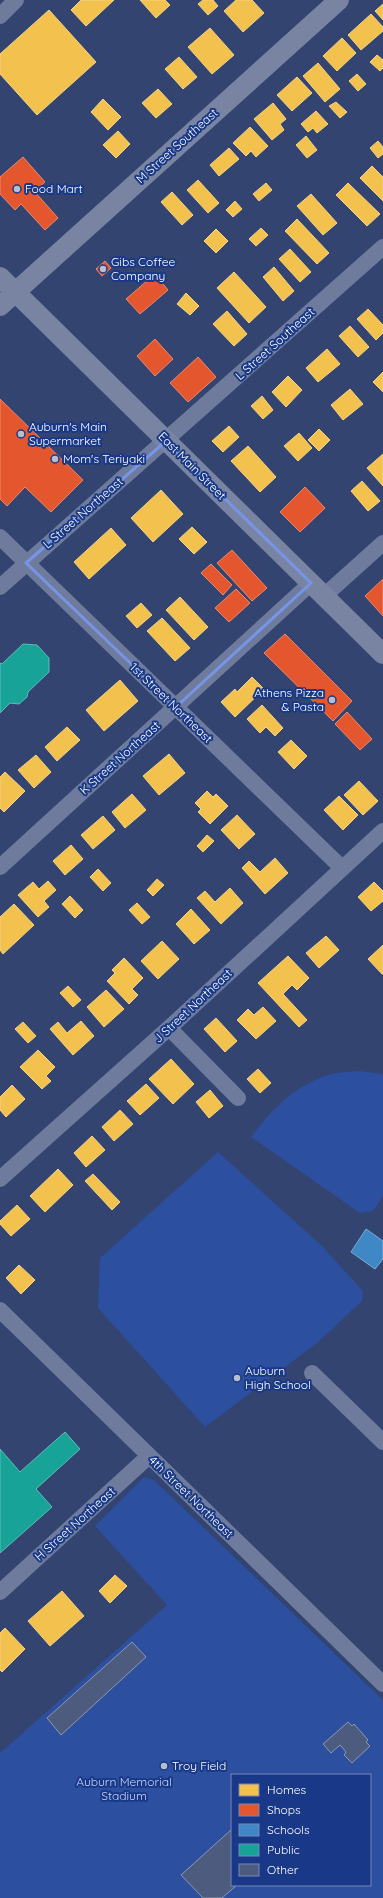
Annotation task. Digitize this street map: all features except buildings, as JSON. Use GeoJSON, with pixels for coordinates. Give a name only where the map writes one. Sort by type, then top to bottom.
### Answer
{"type":"FeatureCollection","features":[{"type":"Feature","properties":{"kind":"main road","name":"M Street Southeast"},"geometry":{"type":"LineString","coordinates":[[0,306],[339,0]]}},
{"type":"Feature","properties":{"kind":"main road","name":"East Main Street"},"geometry":{"type":"LineString","coordinates":[[0,277],[383,654]]}},
{"type":"Feature","properties":{"kind":"street"},"geometry":{"type":"LineString","coordinates":[[0,16],[16,0]]}},
{"type":"Feature","properties":{"kind":"street","name":"L Street Southeast"},"geometry":{"type":"LineString","coordinates":[[166,441],[383,247]]}},
{"type":"Feature","properties":{"kind":"street","name":"L Street Northeast"},"geometry":{"type":"LineString","coordinates":[[0,586],[166,441]]}},
{"type":"Feature","properties":{"kind":"street","name":"1st Street Northeast"},"geometry":{"type":"LineString","coordinates":[[0,538],[342,868]]}},
{"type":"Feature","properties":{"kind":"street","name":"K Street Northeast"},"geometry":{"type":"LineString","coordinates":[[0,867],[176,707],[317,590],[383,543]]}},
{"type":"Feature","properties":{"kind":"street","name":"J Street Northeast"},"geometry":{"type":"LineString","coordinates":[[0,1179],[169,1028],[383,831]]}},
{"type":"Feature","properties":{"kind":"street"},"geometry":{"type":"LineString","coordinates":[[169,1028],[238,1098]]}},
{"type":"Feature","properties":{"kind":"street","name":"4th Street Northeast"},"geometry":{"type":"LineString","coordinates":[[0,1310],[383,1684]]}},
{"type":"Feature","properties":{"kind":"street"},"geometry":{"type":"LineString","coordinates":[[312,1373],[383,1442]]}},
{"type":"Feature","properties":{"kind":"street","name":"H Street Northeast"},"geometry":{"type":"LineString","coordinates":[[0,1592],[149,1456]]}},
{"type":"Feature","properties":{"kind":"highlighted area"},"geometry":{"type":"Polygon","coordinates":[[[166,441],[311,583],[176,707],[26,563],[166,441]]]}},
{"type":"Feature","properties":{"kind":"green space"},"geometry":{"type":"Polygon","coordinates":[[[359,1071],[383,1074],[383,1196],[373,1211],[360,1213],[251,1137],[276,1108],[294,1092],[305,1085],[332,1074],[359,1071]]]}},
{"type":"Feature","properties":{"kind":"green space"},"geometry":{"type":"Polygon","coordinates":[[[218,1152],[321,1245],[363,1291],[362,1301],[317,1343],[205,1427],[98,1308],[100,1258],[218,1152]]]}},
{"type":"Feature","properties":{"kind":"green space","name":"Auburn Memorial Stadium"},"geometry":{"type":"Polygon","coordinates":[[[144,1477],[154,1480],[383,1700],[383,1898],[0,1898],[0,1753],[167,1605],[95,1526],[144,1477]]]}},
{"type":"Feature","properties":{"kind":"place","name":"Food Mart"},"geometry":{"type":"Point","coordinates":[17,189]}},
{"type":"Feature","properties":{"kind":"place","name":"Gibs Coffee Company"},"geometry":{"type":"Point","coordinates":[103,269]}},
{"type":"Feature","properties":{"kind":"place","name":"Auburn's Main Supermarket"},"geometry":{"type":"Point","coordinates":[21,434]}},
{"type":"Feature","properties":{"kind":"place","name":"Mom's Teriyaki"},"geometry":{"type":"Point","coordinates":[55,459]}},
{"type":"Feature","properties":{"kind":"place","name":"Athens Pizza & Pasta"},"geometry":{"type":"Point","coordinates":[332,700]}},
{"type":"Feature","properties":{"kind":"place","name":"Auburn High School"},"geometry":{"type":"Point","coordinates":[237,1378]}},
{"type":"Feature","properties":{"kind":"place","name":"Troy Field"},"geometry":{"type":"Point","coordinates":[164,1766]}}]}
